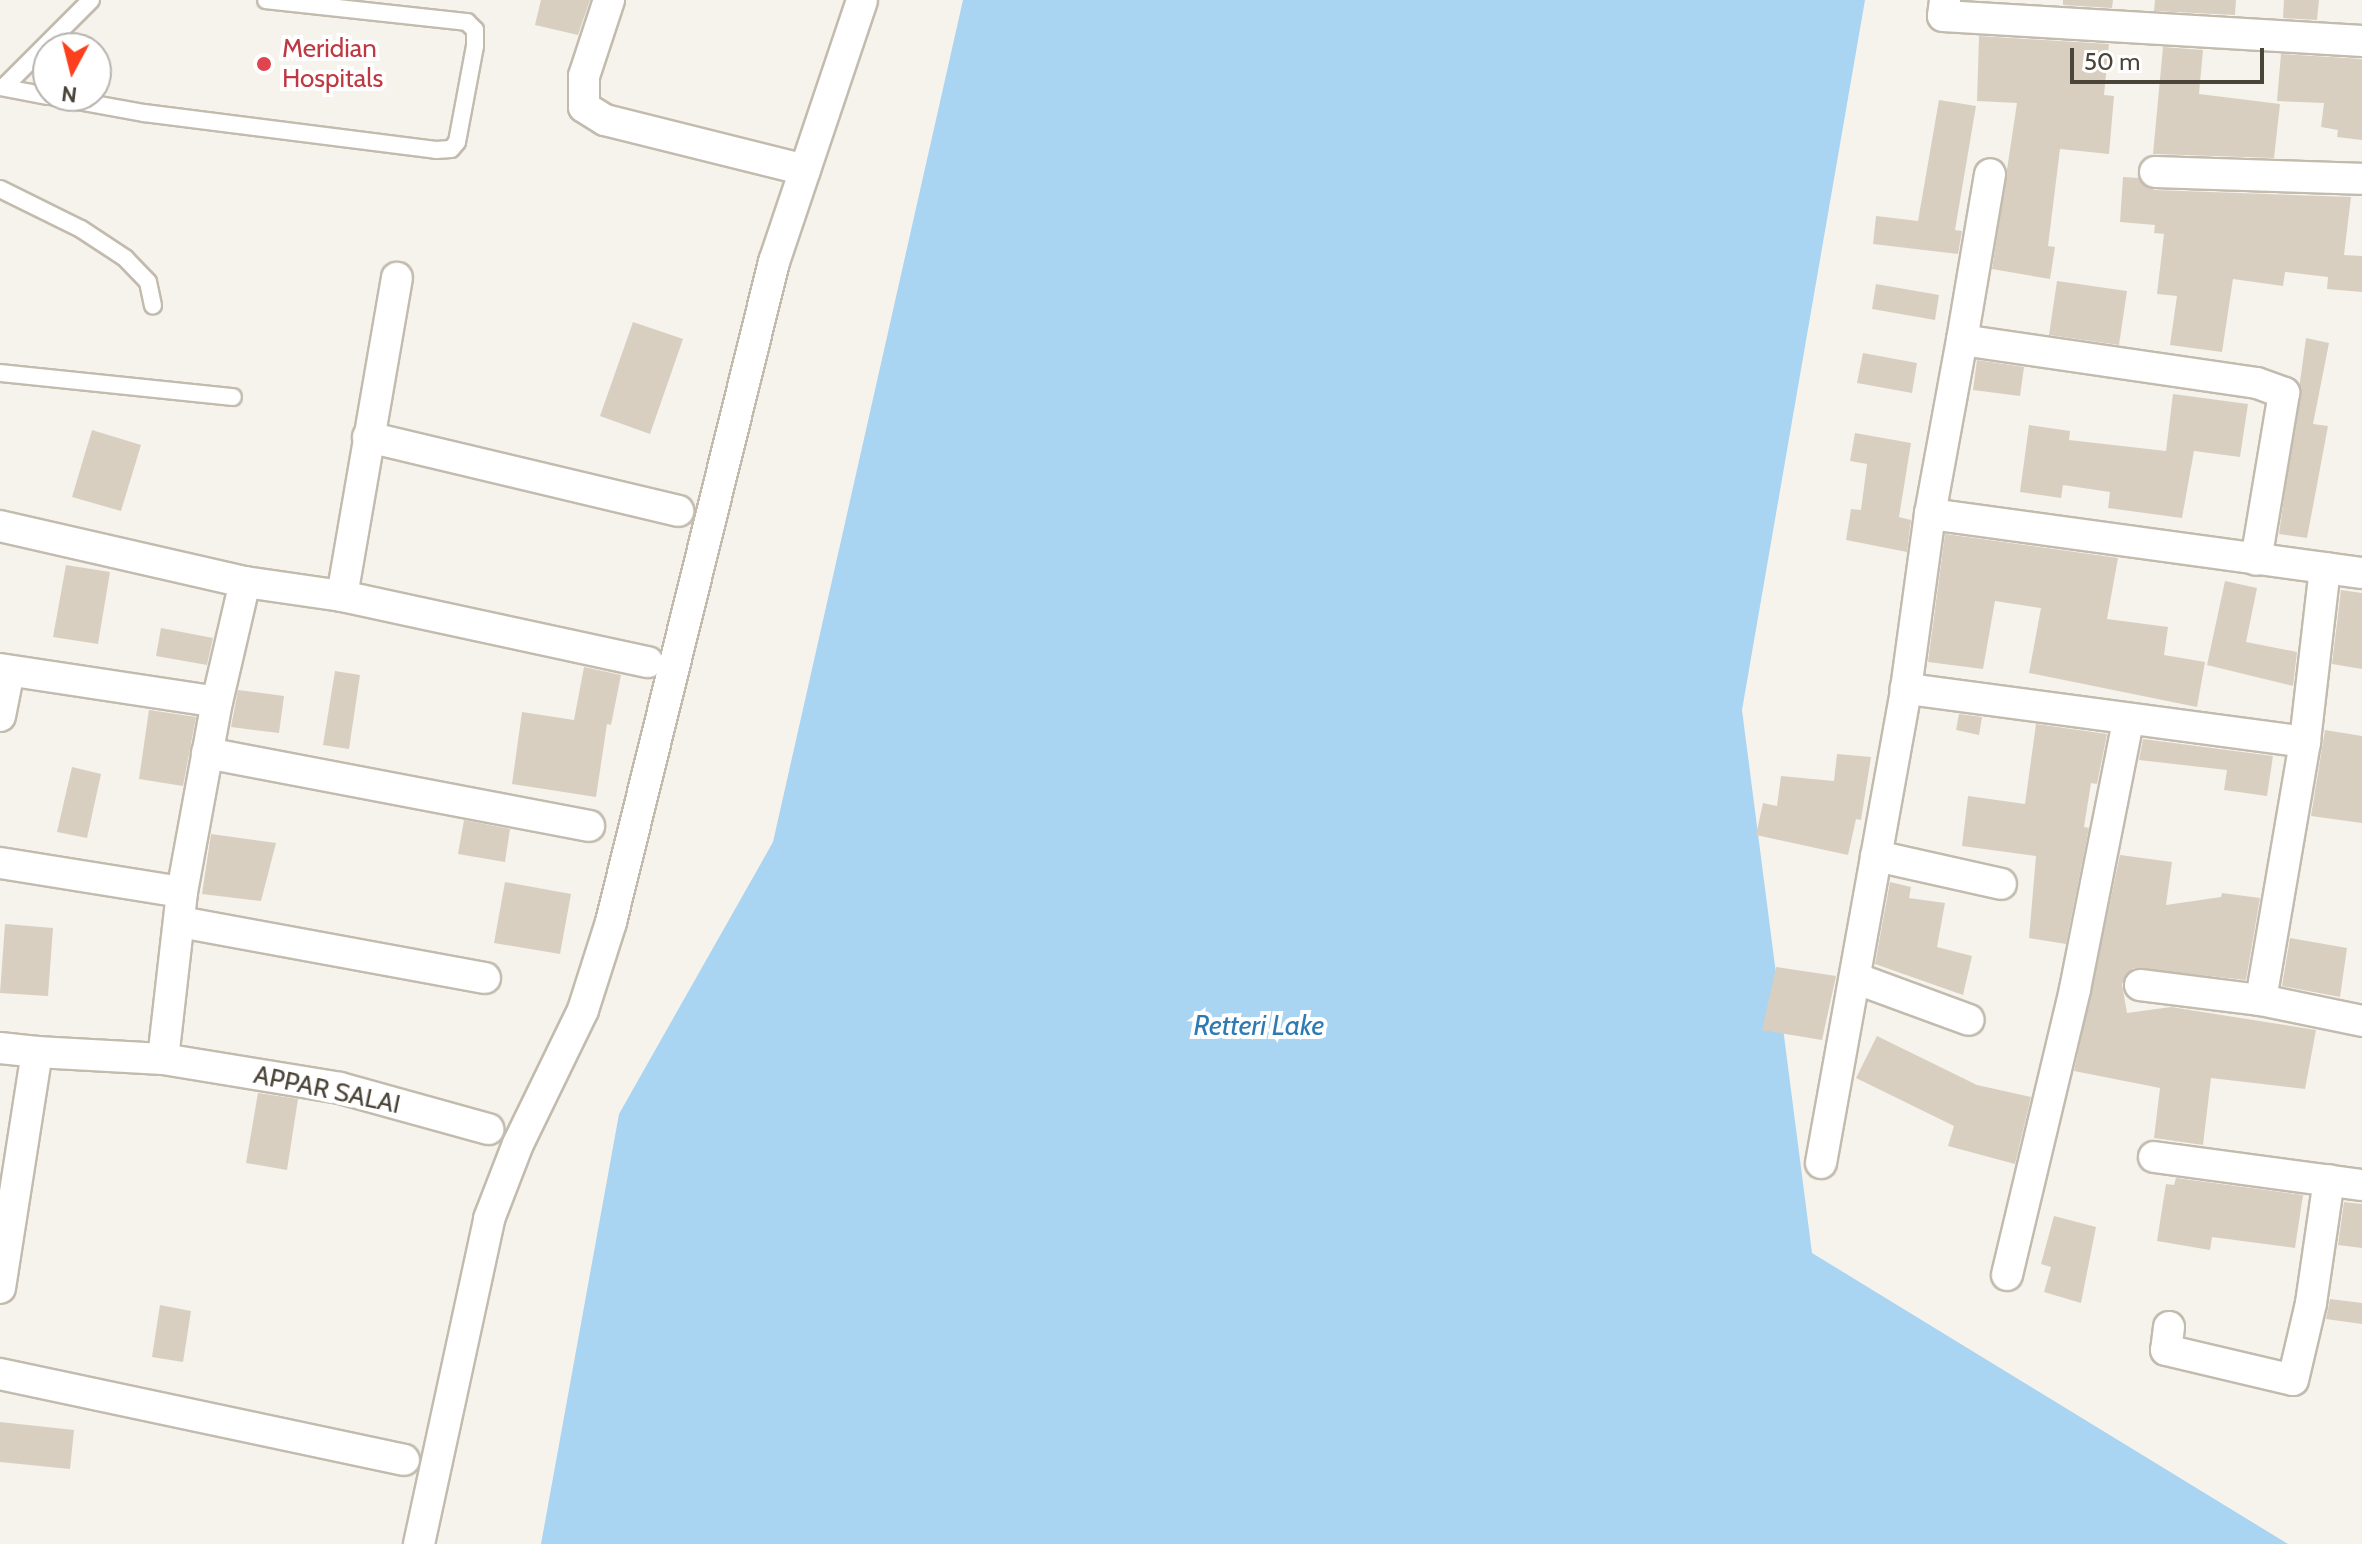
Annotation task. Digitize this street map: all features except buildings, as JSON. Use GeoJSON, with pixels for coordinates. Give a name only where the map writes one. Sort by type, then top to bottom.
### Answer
{"type":"FeatureCollection","features":[{"type":"Feature","properties":{"kind":"street"},"geometry":{"type":"LineString","coordinates":[[609,0],[584,76],[584,107],[605,120],[805,170]]}},
{"type":"Feature","properties":{"kind":"street"},"geometry":{"type":"LineString","coordinates":[[419,1544],[489,1219],[518,1144],[583,1010],[611,922],[709,507],[774,262],[862,0]]}},
{"type":"Feature","properties":{"kind":"street"},"geometry":{"type":"LineString","coordinates":[[1945,0],[1943,16],[2362,41]]}},
{"type":"Feature","properties":{"kind":"street"},"geometry":{"type":"LineString","coordinates":[[2155,172],[2362,179]]}},
{"type":"Feature","properties":{"kind":"street"},"geometry":{"type":"LineString","coordinates":[[1821,1163],[1906,689],[1930,514],[1990,174]]}},
{"type":"Feature","properties":{"kind":"street"},"geometry":{"type":"LineString","coordinates":[[342,596],[397,278]]}},
{"type":"Feature","properties":{"kind":"street"},"geometry":{"type":"LineString","coordinates":[[1962,340],[2257,383],[2284,393],[2256,560]]}},
{"type":"Feature","properties":{"kind":"street"},"geometry":{"type":"LineString","coordinates":[[368,437],[678,511]]}},
{"type":"Feature","properties":{"kind":"street"},"geometry":{"type":"LineString","coordinates":[[1930,514],[2362,573]]}},
{"type":"Feature","properties":{"kind":"street"},"geometry":{"type":"LineString","coordinates":[[0,526],[245,582],[342,596],[648,662]]}},
{"type":"Feature","properties":{"kind":"street"},"geometry":{"type":"LineString","coordinates":[[2261,1000],[2305,742],[2325,568]]}},
{"type":"Feature","properties":{"kind":"street"},"geometry":{"type":"LineString","coordinates":[[163,1059],[182,892],[217,702],[245,582]]}},
{"type":"Feature","properties":{"kind":"street"},"geometry":{"type":"LineString","coordinates":[[0,716],[4,670],[217,702]]}},
{"type":"Feature","properties":{"kind":"street"},"geometry":{"type":"LineString","coordinates":[[1906,689],[2128,721],[2305,742]]}},
{"type":"Feature","properties":{"kind":"street"},"geometry":{"type":"LineString","coordinates":[[2007,1275],[2075,989],[2128,721]]}},
{"type":"Feature","properties":{"kind":"street"},"geometry":{"type":"LineString","coordinates":[[207,753],[589,826]]}},
{"type":"Feature","properties":{"kind":"street"},"geometry":{"type":"LineString","coordinates":[[1876,856],[2001,884]]}},
{"type":"Feature","properties":{"kind":"street"},"geometry":{"type":"LineString","coordinates":[[0,863],[182,892]]}},
{"type":"Feature","properties":{"kind":"street"},"geometry":{"type":"LineString","coordinates":[[180,922],[485,978]]}},
{"type":"Feature","properties":{"kind":"street"},"geometry":{"type":"LineString","coordinates":[[1855,978],[1969,1020]]}},
{"type":"Feature","properties":{"kind":"street"},"geometry":{"type":"LineString","coordinates":[[2140,985],[2261,1000],[2362,1021]]}},
{"type":"Feature","properties":{"kind":"street","name":"APPAR SALAI"},"geometry":{"type":"LineString","coordinates":[[0,1048],[163,1059],[340,1088],[488,1129]]}},
{"type":"Feature","properties":{"kind":"street"},"geometry":{"type":"LineString","coordinates":[[0,1288],[37,1052]]}},
{"type":"Feature","properties":{"kind":"street"},"geometry":{"type":"LineString","coordinates":[[2154,1157],[2362,1185]]}},
{"type":"Feature","properties":{"kind":"street"},"geometry":{"type":"LineString","coordinates":[[2169,1327],[2166,1350],[2293,1380],[2311,1303],[2329,1180]]}},
{"type":"Feature","properties":{"kind":"street"},"geometry":{"type":"LineString","coordinates":[[0,1374],[404,1460]]}},
{"type":"Feature","properties":{"kind":"lane"},"geometry":{"type":"LineString","coordinates":[[2,87],[91,0]]}},
{"type":"Feature","properties":{"kind":"lane"},"geometry":{"type":"LineString","coordinates":[[112,107],[436,150],[451,149],[457,142],[475,46],[475,30],[467,22],[266,0]]}},
{"type":"Feature","properties":{"kind":"lane"},"geometry":{"type":"LineString","coordinates":[[2,87],[32,93]]}},
{"type":"Feature","properties":{"kind":"lane"},"geometry":{"type":"LineString","coordinates":[[0,189],[81,229],[125,258],[148,282],[153,305]]}},
{"type":"Feature","properties":{"kind":"lane"},"geometry":{"type":"LineString","coordinates":[[0,373],[233,397]]}},
{"type":"Feature","properties":{"kind":"water","name":"Retteri Lake"},"geometry":{"type":"Polygon","coordinates":[[[963,0],[1865,0],[1742,710],[1812,1253],[2288,1544],[541,1544],[619,1114],[773,842],[963,0]]]}},
{"type":"Feature","properties":{"kind":"place","name":"Meridian Hospitals"},"geometry":{"type":"Point","coordinates":[264,64]}}]}
